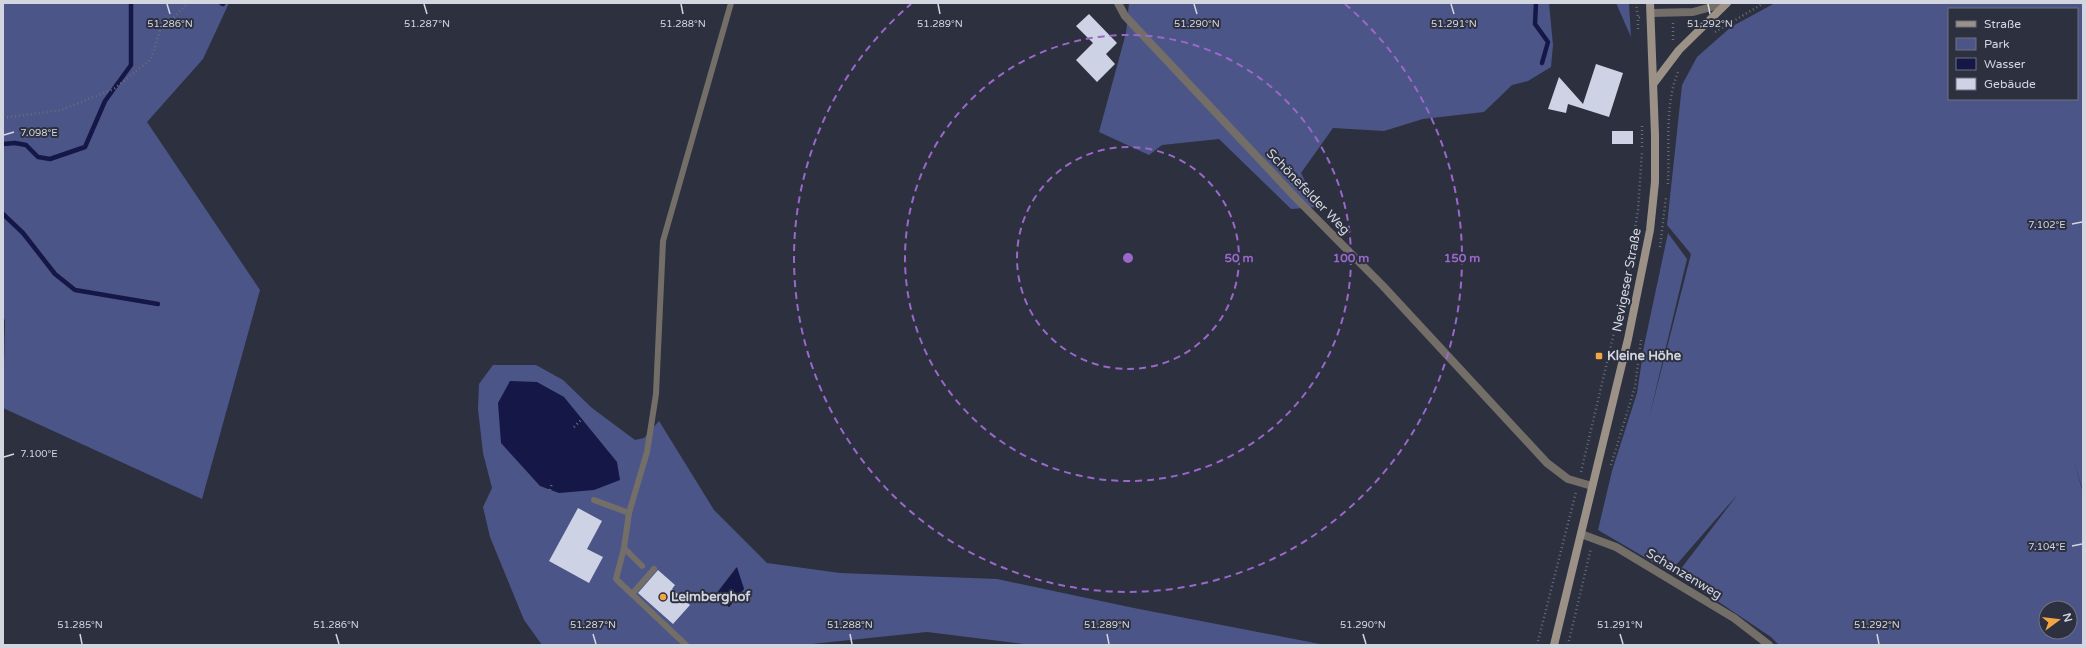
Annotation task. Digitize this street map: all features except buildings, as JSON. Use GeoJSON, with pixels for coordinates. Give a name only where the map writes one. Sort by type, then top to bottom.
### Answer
{"type":"FeatureCollection","features":[{"type":"Feature","properties":{"kind":"main road","name":"Nevigeser Straße"},"geometry":{"type":"LineString","coordinates":[[1554,645],[1628,339],[1650,230],[1655,182],[1654,83],[1650,3]]}},
{"type":"Feature","properties":{"kind":"main road"},"geometry":{"type":"LineString","coordinates":[[1654,83],[1679,50],[1726,3]]}},
{"type":"Feature","properties":{"kind":"street","name":"Schönefelder Weg"},"geometry":{"type":"LineString","coordinates":[[1118,3],[1125,16],[1295,197],[1383,286],[1548,464],[1568,479],[1592,486]]}},
{"type":"Feature","properties":{"kind":"street"},"geometry":{"type":"LineString","coordinates":[[1651,13],[1693,12],[1726,3]]}},
{"type":"Feature","properties":{"kind":"street","name":"Schanzenweg"},"geometry":{"type":"LineString","coordinates":[[1581,534],[1593,537],[1616,547],[1728,614],[1768,645]]}},
{"type":"Feature","properties":{"kind":"lane"},"geometry":{"type":"LineString","coordinates":[[686,645],[616,578],[624,548],[629,513],[647,452],[656,394],[663,241],[731,3]]}},
{"type":"Feature","properties":{"kind":"lane"},"geometry":{"type":"LineString","coordinates":[[594,500],[629,513]]}},
{"type":"Feature","properties":{"kind":"lane"},"geometry":{"type":"LineString","coordinates":[[624,548],[642,566]]}},
{"type":"Feature","properties":{"kind":"lane"},"geometry":{"type":"LineString","coordinates":[[632,594],[654,569]]}},
{"type":"Feature","properties":{"kind":"path"},"geometry":{"type":"LineString","coordinates":[[3,118],[61,110],[114,89],[152,59],[160,31],[188,3]]}},
{"type":"Feature","properties":{"kind":"path"},"geometry":{"type":"LineString","coordinates":[[1636,3],[1638,33]]}},
{"type":"Feature","properties":{"kind":"path"},"geometry":{"type":"LineString","coordinates":[[1712,34],[1764,3]]}},
{"type":"Feature","properties":{"kind":"path"},"geometry":{"type":"LineString","coordinates":[[1638,18],[1651,13]]}},
{"type":"Feature","properties":{"kind":"path"},"geometry":{"type":"LineString","coordinates":[[1674,13],[1673,44],[1679,50]]}},
{"type":"Feature","properties":{"kind":"path"},"geometry":{"type":"LineString","coordinates":[[1537,645],[1579,481],[1627,278],[1638,210],[1642,152],[1642,124]]}},
{"type":"Feature","properties":{"kind":"path"},"geometry":{"type":"LineString","coordinates":[[574,427],[582,420]]}},
{"type":"Feature","properties":{"kind":"path"},"geometry":{"type":"LineString","coordinates":[[550,490],[552,484]]}},
{"type":"Feature","properties":{"kind":"path"},"geometry":{"type":"LineString","coordinates":[[1568,645],[1584,582],[1593,537]]}},
{"type":"Feature","properties":{"kind":"green space"},"geometry":{"type":"Polygon","coordinates":[[[3,3],[229,3],[203,59],[147,122],[260,290],[202,499],[3,408],[5,320],[3,318],[3,3]]]}},
{"type":"Feature","properties":{"kind":"green space"},"geometry":{"type":"Polygon","coordinates":[[[1129,3],[1549,3],[1553,45],[1551,67],[1528,81],[1512,85],[1484,112],[1423,119],[1384,131],[1333,128],[1301,173],[1318,207],[1291,209],[1219,139],[1162,145],[1149,155],[1099,132],[1126,33],[1129,3]]]}},
{"type":"Feature","properties":{"kind":"green space"},"geometry":{"type":"Polygon","coordinates":[[[1616,3],[1629,3],[1631,37],[1616,3]]]}},
{"type":"Feature","properties":{"kind":"green space"},"geometry":{"type":"Polygon","coordinates":[[[1775,3],[2083,3],[2083,491],[2074,461],[2083,493],[2083,645],[1779,645],[1771,637],[1677,574],[1738,494],[1670,572],[1598,530],[1612,471],[1637,393],[1644,346],[1668,233],[1687,259],[1649,418],[1691,254],[1667,225],[1682,85],[1697,57],[1731,27],[1775,3]]]}},
{"type":"Feature","properties":{"kind":"green space"},"geometry":{"type":"Polygon","coordinates":[[[493,365],[536,365],[563,380],[592,408],[635,440],[644,438],[659,421],[714,510],[767,563],[840,573],[997,579],[1134,608],[1325,645],[1032,645],[927,632],[802,645],[542,645],[524,620],[490,537],[483,507],[492,488],[483,453],[478,409],[479,384],[493,365]],[[736,568],[715,595],[729,607],[744,589],[736,568]]]}},
{"type":"Feature","properties":{"kind":"water"},"geometry":{"type":"Polygon","coordinates":[[[510,381],[537,382],[564,397],[617,462],[620,480],[594,490],[559,493],[540,486],[501,443],[498,403],[510,381]]]}},
{"type":"Feature","properties":{"kind":"water"},"geometry":{"type":"Polygon","coordinates":[[[737,567],[744,589],[729,607],[715,596],[737,567]]]}},
{"type":"Feature","properties":{"kind":"waterway"},"geometry":{"type":"LineString","coordinates":[[3,144],[15,143],[26,145],[38,157],[50,159],[85,147],[105,101],[131,65],[131,3]]}},
{"type":"Feature","properties":{"kind":"waterway"},"geometry":{"type":"LineString","coordinates":[[1536,3],[1535,24],[1548,42],[1542,63]]}},
{"type":"Feature","properties":{"kind":"waterway"},"geometry":{"type":"LineString","coordinates":[[3,214],[23,233],[55,274],[75,290],[158,304]]}},
{"type":"Feature","properties":{"kind":"place","name":"Kleine Höhe"},"geometry":{"type":"Point","coordinates":[1599,356]}},
{"type":"Feature","properties":{"kind":"place","name":"Leimberghof"},"geometry":{"type":"Point","coordinates":[663,597]}}]}
